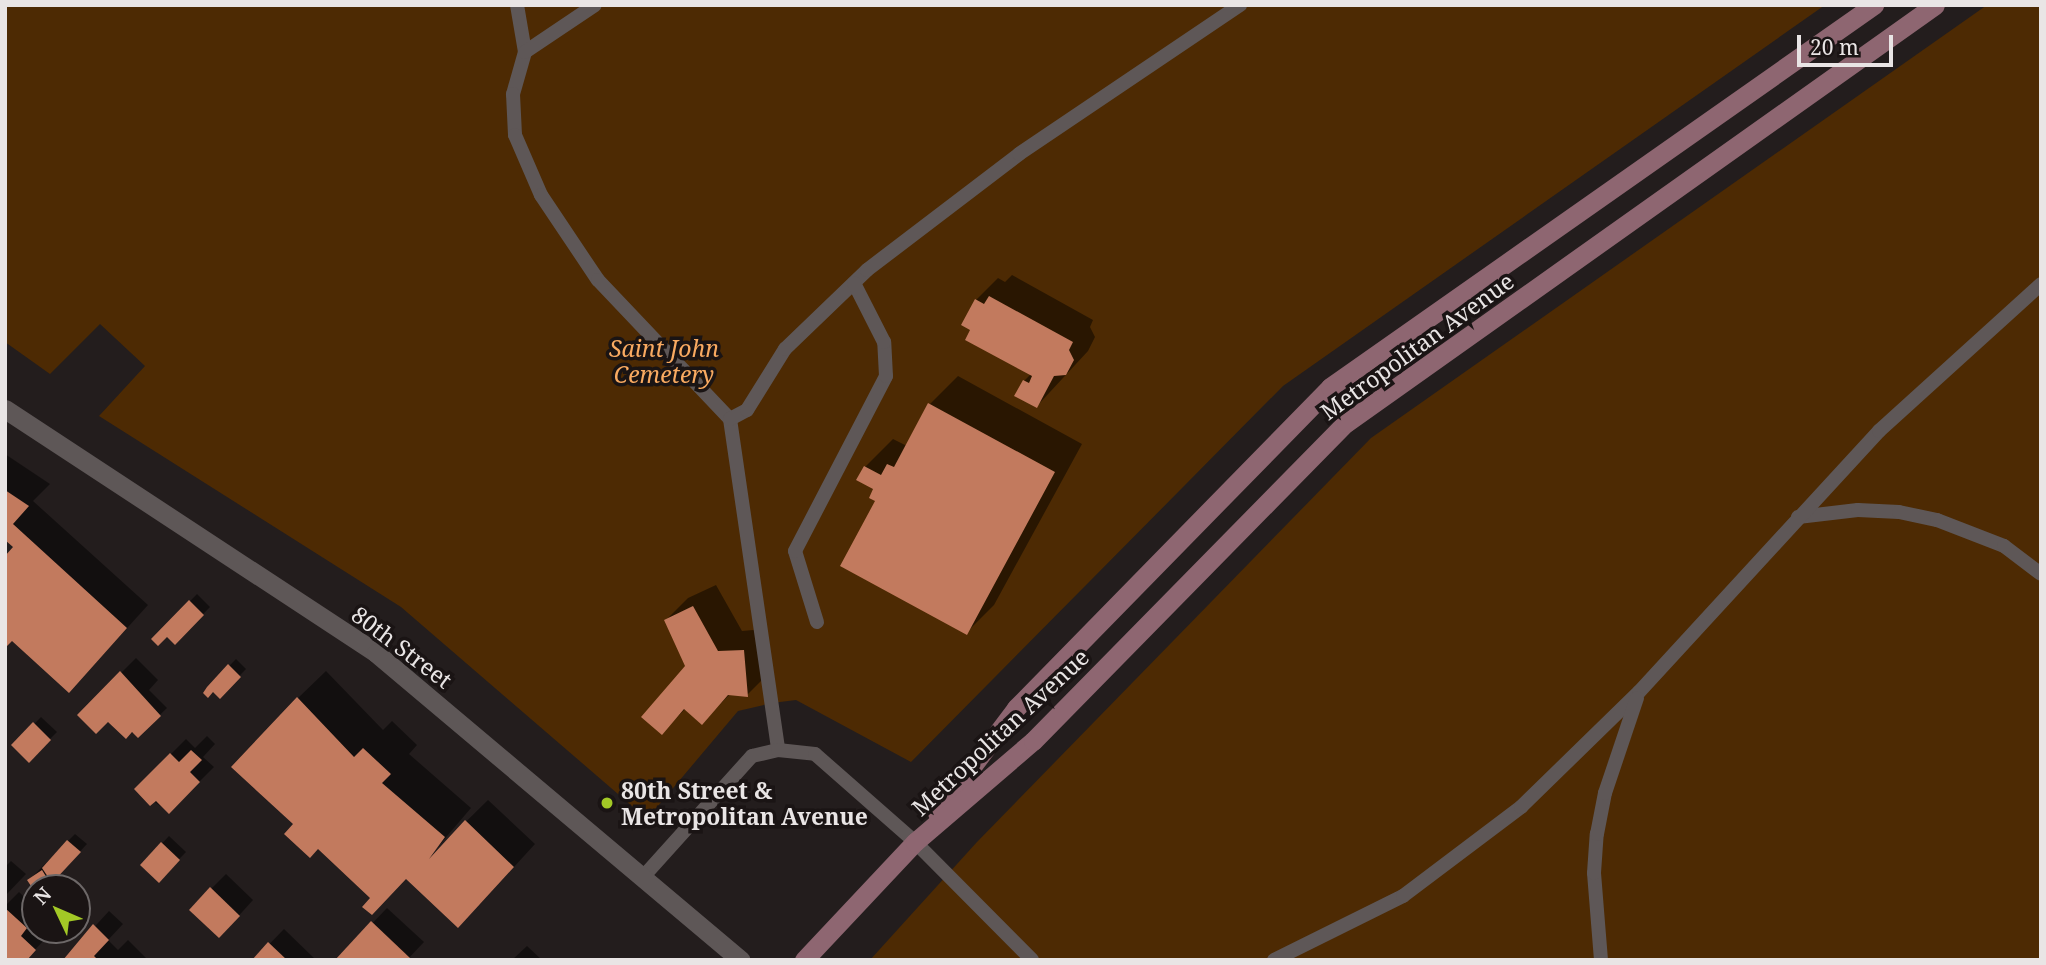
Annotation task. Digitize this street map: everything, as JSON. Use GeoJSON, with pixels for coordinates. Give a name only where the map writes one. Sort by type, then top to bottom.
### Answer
{"type":"FeatureCollection","features":[{"type":"Feature","properties":{"kind":"main road","name":"Metropolitan Avenue"},"geometry":{"type":"LineString","coordinates":[[915,842],[1016,708],[1330,387],[1874,5]]}},
{"type":"Feature","properties":{"kind":"main road","name":"Metropolitan Avenue"},"geometry":{"type":"LineString","coordinates":[[804,960],[915,842],[1033,741],[1346,423],[1935,5]]}},
{"type":"Feature","properties":{"kind":"street","name":"80th Street"},"geometry":{"type":"LineString","coordinates":[[5,409],[376,653],[741,960]]}},
{"type":"Feature","properties":{"kind":"lane"},"geometry":{"type":"LineString","coordinates":[[517,5],[525,52],[513,94],[515,135],[541,195],[598,280],[730,419],[778,750]]}},
{"type":"Feature","properties":{"kind":"lane"},"geometry":{"type":"LineString","coordinates":[[525,52],[595,5]]}},
{"type":"Feature","properties":{"kind":"lane"},"geometry":{"type":"LineString","coordinates":[[730,419],[747,410],[785,349],[854,283],[1019,154],[1240,5]]}},
{"type":"Feature","properties":{"kind":"lane"},"geometry":{"type":"LineString","coordinates":[[817,622],[795,551],[887,376],[884,342],[854,283]]}},
{"type":"Feature","properties":{"kind":"lane"},"geometry":{"type":"LineString","coordinates":[[1274,960],[1403,896],[1521,807],[1639,692],[1879,431],[2041,284]]}},
{"type":"Feature","properties":{"kind":"lane"},"geometry":{"type":"LineString","coordinates":[[1798,517],[1858,510],[1899,512],[1937,520],[2004,547],[2041,574]]}},
{"type":"Feature","properties":{"kind":"lane"},"geometry":{"type":"LineString","coordinates":[[1601,960],[1594,873],[1597,834],[1605,793],[1639,692]]}},
{"type":"Feature","properties":{"kind":"lane"},"geometry":{"type":"LineString","coordinates":[[643,877],[752,756],[778,750],[815,754],[915,842],[1032,960]]}},
{"type":"Feature","properties":{"kind":"green space","name":"Saint John Cemetery"},"geometry":{"type":"Polygon","coordinates":[[[5,5],[1825,5],[1283,386],[911,762],[796,700],[772,703],[738,711],[647,819],[401,607],[99,416],[145,366],[100,324],[50,374],[5,342],[5,5]]]}},
{"type":"Feature","properties":{"kind":"green space"},"geometry":{"type":"Polygon","coordinates":[[[1987,5],[2041,5],[2041,960],[870,960],[977,842],[1371,438],[1987,5]]]}},
{"type":"Feature","properties":{"kind":"building"},"geometry":{"type":"Polygon","coordinates":[[[989,296],[1073,342],[1069,350],[1074,360],[1066,375],[1054,376],[1037,408],[1014,396],[1023,380],[1029,383],[1032,376],[965,340],[970,330],[961,325],[975,299],[984,304],[989,296]]]}},
{"type":"Feature","properties":{"kind":"building"},"geometry":{"type":"Polygon","coordinates":[[[928,403],[1055,472],[967,635],[840,566],[875,501],[869,498],[873,489],[856,480],[864,466],[881,475],[887,464],[894,467],[928,403]]]}},
{"type":"Feature","properties":{"kind":"building"},"geometry":{"type":"Polygon","coordinates":[[[5,490],[29,506],[13,524],[127,628],[69,693],[12,641],[5,648],[5,556],[13,547],[5,540],[5,490]]]}},
{"type":"Feature","properties":{"kind":"building"},"geometry":{"type":"Polygon","coordinates":[[[189,600],[204,615],[175,645],[167,637],[158,646],[151,639],[189,600]]]}},
{"type":"Feature","properties":{"kind":"building"},"geometry":{"type":"Polygon","coordinates":[[[693,606],[718,651],[744,650],[748,697],[728,695],[702,725],[684,709],[662,735],[641,717],[685,666],[664,620],[693,606]]]}},
{"type":"Feature","properties":{"kind":"building"},"geometry":{"type":"Polygon","coordinates":[[[228,664],[241,677],[220,699],[213,692],[208,698],[203,693],[228,664]]]}},
{"type":"Feature","properties":{"kind":"building"},"geometry":{"type":"Polygon","coordinates":[[[120,671],[161,716],[138,738],[132,732],[126,739],[108,722],[96,734],[77,715],[120,671]]]}},
{"type":"Feature","properties":{"kind":"building"},"geometry":{"type":"Polygon","coordinates":[[[297,697],[354,757],[363,748],[391,774],[382,783],[445,837],[429,859],[465,820],[514,867],[458,928],[406,879],[372,915],[362,907],[370,898],[318,849],[310,858],[284,834],[293,824],[231,767],[297,697]]]}},
{"type":"Feature","properties":{"kind":"building"},"geometry":{"type":"Polygon","coordinates":[[[33,722],[51,740],[29,763],[11,745],[33,722]]]}},
{"type":"Feature","properties":{"kind":"building"},"geometry":{"type":"Polygon","coordinates":[[[191,750],[202,760],[190,772],[200,782],[169,814],[156,801],[150,806],[134,789],[170,753],[179,762],[191,750]]]}},
{"type":"Feature","properties":{"kind":"building"},"geometry":{"type":"Polygon","coordinates":[[[67,840],[81,852],[60,874],[46,874],[42,868],[67,840]]]}},
{"type":"Feature","properties":{"kind":"building"},"geometry":{"type":"Polygon","coordinates":[[[161,842],[180,860],[159,883],[140,865],[161,842]]]}},
{"type":"Feature","properties":{"kind":"building"},"geometry":{"type":"Polygon","coordinates":[[[210,887],[240,916],[219,938],[189,910],[210,887]]]}},
{"type":"Feature","properties":{"kind":"building"},"geometry":{"type":"Polygon","coordinates":[[[5,908],[21,923],[21,944],[30,944],[36,950],[27,960],[5,960],[5,908]]]}},
{"type":"Feature","properties":{"kind":"building"},"geometry":{"type":"Polygon","coordinates":[[[371,921],[410,958],[409,960],[335,960],[371,921]]]}},
{"type":"Feature","properties":{"kind":"building"},"geometry":{"type":"Polygon","coordinates":[[[93,924],[109,940],[94,956],[98,960],[63,960],[76,944],[91,944],[93,924]]]}},
{"type":"Feature","properties":{"kind":"building"},"geometry":{"type":"Polygon","coordinates":[[[268,942],[287,960],[252,960],[268,942]]]}},
{"type":"Feature","properties":{"kind":"place","name":"80th Street & Metropolitan Avenue"},"geometry":{"type":"Point","coordinates":[607,803]}}]}
